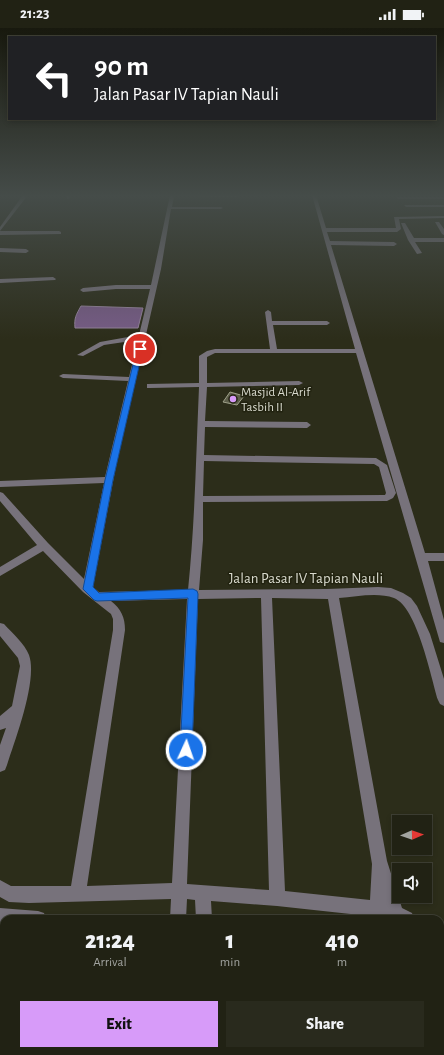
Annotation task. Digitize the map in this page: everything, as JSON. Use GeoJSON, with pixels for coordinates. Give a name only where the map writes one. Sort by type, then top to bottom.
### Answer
{"type":"FeatureCollection","features":[{"type":"Feature","properties":{"kind":"street"},"geometry":{"type":"LineString","coordinates":[[88,589],[109,480],[154,287],[162,243]]}},
{"type":"Feature","properties":{"kind":"street"},"geometry":{"type":"LineString","coordinates":[[394,244],[328,243],[444,638]]}},
{"type":"Feature","properties":{"kind":"street"},"geometry":{"type":"LineString","coordinates":[[413,243],[419,253]]}},
{"type":"Feature","properties":{"kind":"street"},"geometry":{"type":"LineString","coordinates":[[0,250],[26,251]]}},
{"type":"Feature","properties":{"kind":"street"},"geometry":{"type":"LineString","coordinates":[[0,281],[54,279]]}},
{"type":"Feature","properties":{"kind":"street"},"geometry":{"type":"LineString","coordinates":[[83,290],[116,287],[154,287]]}},
{"type":"Feature","properties":{"kind":"street"},"geometry":{"type":"LineString","coordinates":[[268,312],[274,350]]}},
{"type":"Feature","properties":{"kind":"street"},"geometry":{"type":"LineString","coordinates":[[269,323],[327,323]]}},
{"type":"Feature","properties":{"kind":"street"},"geometry":{"type":"LineString","coordinates":[[81,355],[102,344],[142,337]]}},
{"type":"Feature","properties":{"kind":"street"},"geometry":{"type":"LineString","coordinates":[[178,915],[193,594],[198,540],[198,499],[204,385],[203,356],[215,351],[359,351]]}},
{"type":"Feature","properties":{"kind":"street"},"geometry":{"type":"LineString","coordinates":[[63,376],[133,379]]}},
{"type":"Feature","properties":{"kind":"street"},"geometry":{"type":"LineString","coordinates":[[150,386],[299,383]]}},
{"type":"Feature","properties":{"kind":"street"},"geometry":{"type":"LineString","coordinates":[[201,424],[307,425]]}},
{"type":"Feature","properties":{"kind":"street"},"geometry":{"type":"LineString","coordinates":[[198,499],[387,498],[391,493],[383,465],[379,461],[200,458]]}},
{"type":"Feature","properties":{"kind":"street"},"geometry":{"type":"LineString","coordinates":[[0,484],[109,480]]}},
{"type":"Feature","properties":{"kind":"street"},"geometry":{"type":"LineString","coordinates":[[0,495],[44,546],[88,589],[115,611],[119,619],[119,630],[78,894]]}},
{"type":"Feature","properties":{"kind":"street"},"geometry":{"type":"LineString","coordinates":[[0,572],[44,546]]}},
{"type":"Feature","properties":{"kind":"street"},"geometry":{"type":"LineString","coordinates":[[421,557],[444,557]]}},
{"type":"Feature","properties":{"kind":"street","name":"Jalan Pasar IV Tapian Nauli"},"geometry":{"type":"LineString","coordinates":[[97,597],[266,593],[333,594],[384,592],[396,594],[406,601],[424,633],[444,700]]}},
{"type":"Feature","properties":{"kind":"street"},"geometry":{"type":"LineString","coordinates":[[266,593],[277,898]]}},
{"type":"Feature","properties":{"kind":"street"},"geometry":{"type":"LineString","coordinates":[[333,594],[379,861],[399,915]]}},
{"type":"Feature","properties":{"kind":"street"},"geometry":{"type":"LineString","coordinates":[[0,628],[23,655],[26,666],[18,710],[0,765]]}},
{"type":"Feature","properties":{"kind":"street"},"geometry":{"type":"LineString","coordinates":[[0,724],[18,710]]}},
{"type":"Feature","properties":{"kind":"street"},"geometry":{"type":"LineString","coordinates":[[0,888],[9,894],[29,895],[179,892],[277,898],[376,914],[379,861]]}},
{"type":"Feature","properties":{"kind":"street"},"geometry":{"type":"LineString","coordinates":[[203,894],[204,915]]}},
{"type":"Feature","properties":{"kind":"shaded area"},"geometry":{"type":"Polygon","coordinates":[[[81,306],[143,308],[138,328],[75,328],[76,317],[81,306]]]}},
{"type":"Feature","properties":{"kind":"building","name":"Masjid Al-Arif Tasbih II"},"geometry":{"type":"Polygon","coordinates":[[[230,392],[244,396],[237,405],[223,402],[230,392]]]}},
{"type":"Feature","properties":{"kind":"place","name":"Masjid Al-Arif Tasbih II"},"geometry":{"type":"Point","coordinates":[233,399]}},
{"type":"Feature","properties":{"kind":"route"},"geometry":{"type":"LineString","coordinates":[[140,349],[109,480],[88,589],[97,597],[193,594],[186,750]]}}]}
